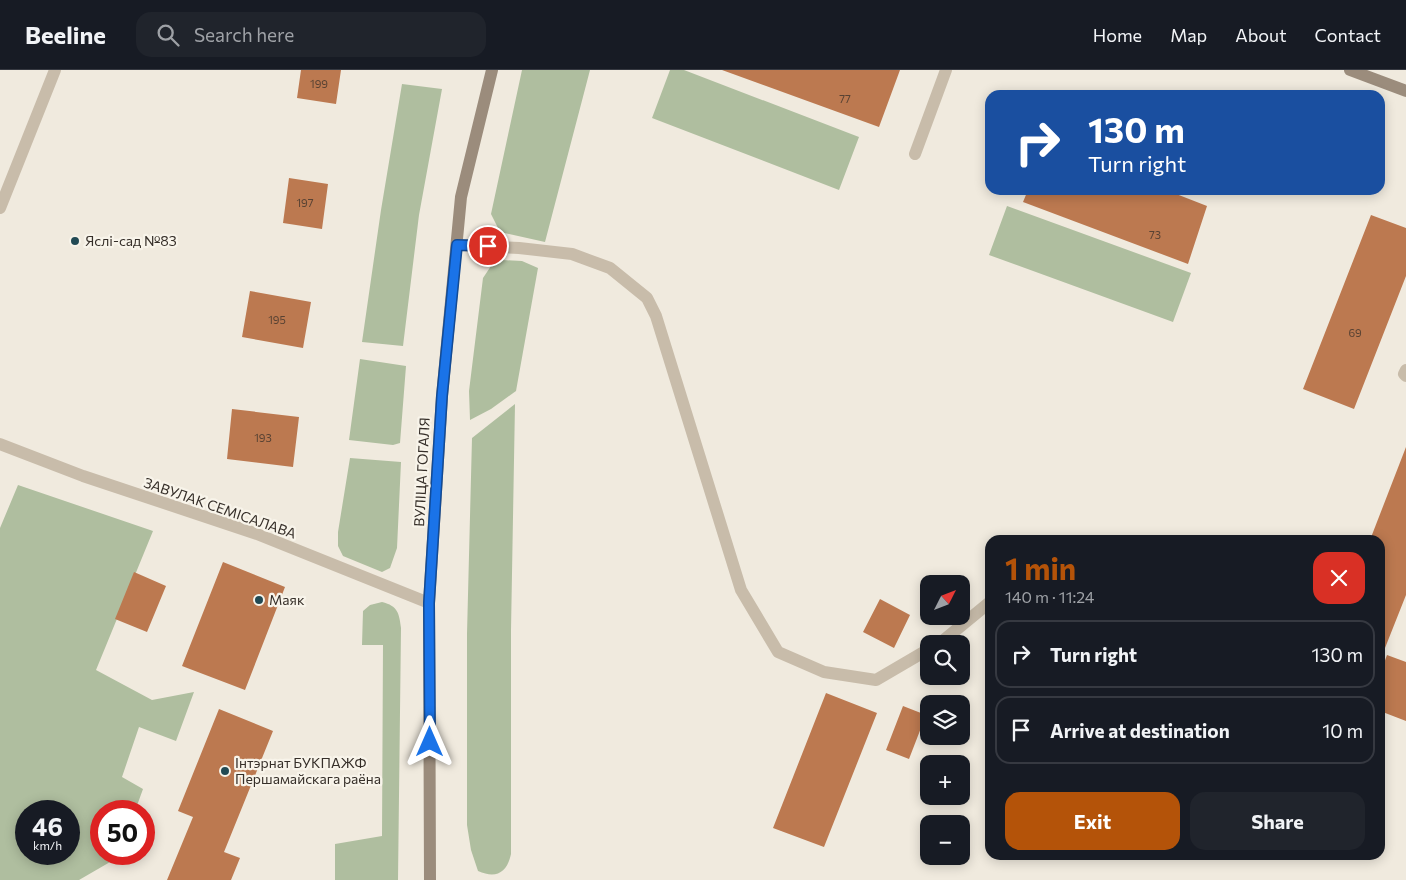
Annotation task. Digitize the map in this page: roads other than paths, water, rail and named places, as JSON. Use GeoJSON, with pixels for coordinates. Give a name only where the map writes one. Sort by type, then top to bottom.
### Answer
{"type":"FeatureCollection","features":[{"type":"Feature","properties":{"kind":"main road","name":"ВУЛІЦА ГОГАЛЯ"},"geometry":{"type":"LineString","coordinates":[[430,880],[429,603],[442,396],[461,197],[492,70]]}},
{"type":"Feature","properties":{"kind":"main road"},"geometry":{"type":"LineString","coordinates":[[1350,70],[1406,91]]}},
{"type":"Feature","properties":{"kind":"street"},"geometry":{"type":"LineString","coordinates":[[0,208],[55,70]]}},
{"type":"Feature","properties":{"kind":"street"},"geometry":{"type":"LineString","coordinates":[[915,154],[946,70]]}},
{"type":"Feature","properties":{"kind":"street"},"geometry":{"type":"LineString","coordinates":[[457,245],[519,248],[572,254],[610,268],[647,298],[656,316],[741,590],[778,652],[824,672],[876,680],[920,654]]}},
{"type":"Feature","properties":{"kind":"street"},"geometry":{"type":"LineString","coordinates":[[1406,370],[1404,374],[1406,376]]}},
{"type":"Feature","properties":{"kind":"street","name":"ЗАВУЛАК СЕМІСАЛАВА"},"geometry":{"type":"LineString","coordinates":[[0,444],[82,476],[257,534],[429,603]]}},
{"type":"Feature","properties":{"kind":"street"},"geometry":{"type":"LineString","coordinates":[[950,635],[985,606]]}},
{"type":"Feature","properties":{"kind":"place","name":"Яслі-сад №83"},"geometry":{"type":"Point","coordinates":[75,241]}},
{"type":"Feature","properties":{"kind":"place","name":"Маяк"},"geometry":{"type":"Point","coordinates":[259,600]}},
{"type":"Feature","properties":{"kind":"place","name":"Інтэрнат БУКПАЖФ Першамайскага раёна"},"geometry":{"type":"Point","coordinates":[225,771]}}]}
